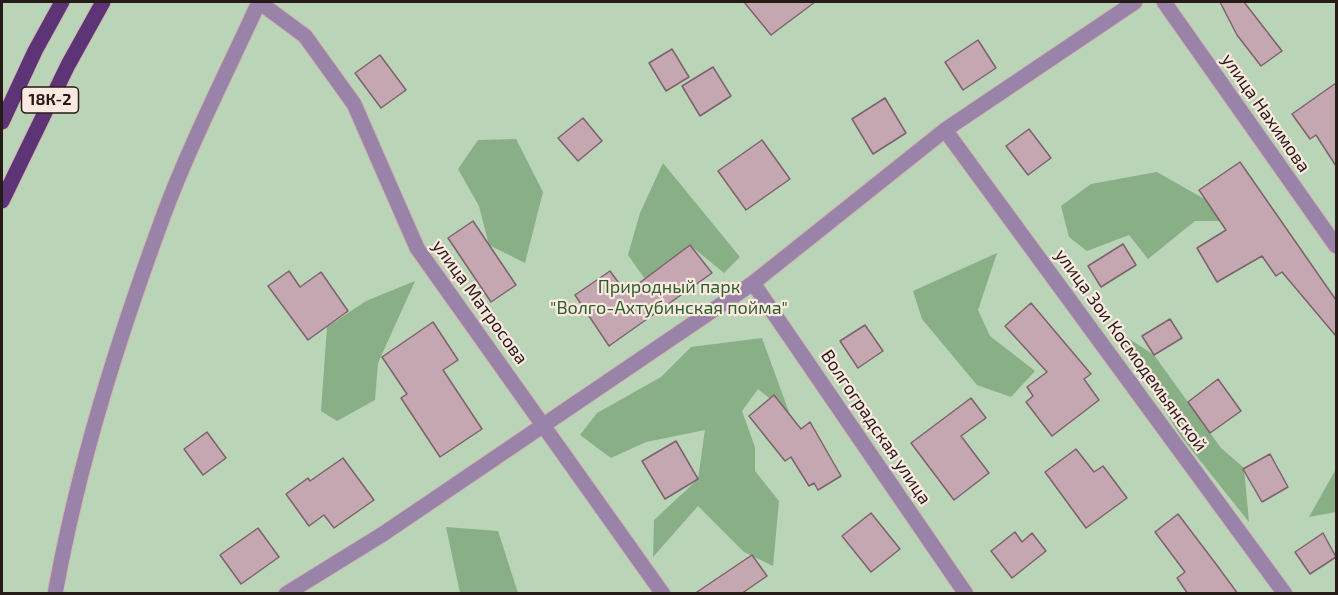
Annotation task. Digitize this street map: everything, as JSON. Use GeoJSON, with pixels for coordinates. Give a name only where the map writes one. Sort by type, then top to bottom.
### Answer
{"type":"FeatureCollection","features":[{"type":"Feature","properties":{"kind":"main road","name":"18К-2"},"geometry":{"type":"LineString","coordinates":[[2,122],[35,51],[62,2]]}},
{"type":"Feature","properties":{"kind":"main road","name":"18К-2"},"geometry":{"type":"LineString","coordinates":[[2,201],[68,65],[103,2]]}},
{"type":"Feature","properties":{"kind":"street","name":"улица Матросова"},"geometry":{"type":"LineString","coordinates":[[259,2],[305,36],[354,104],[380,158],[417,248],[663,594]]}},
{"type":"Feature","properties":{"kind":"street"},"geometry":{"type":"LineString","coordinates":[[55,594],[70,510],[92,426],[157,234],[259,2]]}},
{"type":"Feature","properties":{"kind":"street"},"geometry":{"type":"LineString","coordinates":[[286,594],[384,534],[753,283],[945,130],[1135,2]]}},
{"type":"Feature","properties":{"kind":"street","name":"улица Нахимова"},"geometry":{"type":"LineString","coordinates":[[1164,2],[1336,246]]}},
{"type":"Feature","properties":{"kind":"street","name":"улица Зои Космодемьянской"},"geometry":{"type":"LineString","coordinates":[[945,130],[1285,594]]}},
{"type":"Feature","properties":{"kind":"street","name":"Волгоградская улица"},"geometry":{"type":"LineString","coordinates":[[753,283],[966,594]]}},
{"type":"Feature","properties":{"kind":"green space","name":"Природный парк \"Волго-Ахтубинская пойма\""},"geometry":{"type":"Polygon","coordinates":[[[2,2],[1336,2],[1336,593],[2,593],[2,2]]]}},
{"type":"Feature","properties":{"kind":"green space"},"geometry":{"type":"Polygon","coordinates":[[[516,139],[543,192],[525,263],[489,245],[479,206],[458,169],[478,140],[516,139]]]}},
{"type":"Feature","properties":{"kind":"green space"},"geometry":{"type":"Polygon","coordinates":[[[663,163],[740,257],[724,273],[690,245],[645,279],[628,255],[640,213],[663,163]]]}},
{"type":"Feature","properties":{"kind":"green space"},"geometry":{"type":"Polygon","coordinates":[[[1157,172],[1243,221],[1195,221],[1148,259],[1129,235],[1087,251],[1069,237],[1061,206],[1091,184],[1157,172]]]}},
{"type":"Feature","properties":{"kind":"green space"},"geometry":{"type":"Polygon","coordinates":[[[997,253],[978,310],[990,336],[1035,371],[1011,397],[977,385],[922,319],[913,291],[997,253]]]}},
{"type":"Feature","properties":{"kind":"green space"},"geometry":{"type":"Polygon","coordinates":[[[415,281],[378,363],[375,400],[337,421],[321,411],[327,327],[366,301],[415,281]]]}},
{"type":"Feature","properties":{"kind":"green space"},"geometry":{"type":"Polygon","coordinates":[[[1111,327],[1154,355],[1221,448],[1244,468],[1249,522],[1182,438],[1111,327]]]}},
{"type":"Feature","properties":{"kind":"green space"},"geometry":{"type":"Polygon","coordinates":[[[762,338],[790,415],[758,389],[742,411],[755,447],[755,471],[779,501],[773,566],[744,552],[698,506],[653,557],[654,520],[698,479],[705,430],[646,442],[611,458],[580,435],[597,413],[661,377],[691,347],[762,338]]]}},
{"type":"Feature","properties":{"kind":"green space"},"geometry":{"type":"Polygon","coordinates":[[[1336,469],[1336,512],[1309,517],[1336,469]]]}},
{"type":"Feature","properties":{"kind":"green space"},"geometry":{"type":"Polygon","coordinates":[[[446,527],[498,531],[518,593],[460,593],[446,527]]]}},
{"type":"Feature","properties":{"kind":"building"},"geometry":{"type":"Polygon","coordinates":[[[744,2],[815,2],[771,35],[744,2]]]}},
{"type":"Feature","properties":{"kind":"building"},"geometry":{"type":"Polygon","coordinates":[[[1220,2],[1244,2],[1282,51],[1261,66],[1237,35],[1220,2]]]}},
{"type":"Feature","properties":{"kind":"building"},"geometry":{"type":"Polygon","coordinates":[[[978,40],[996,68],[963,90],[945,62],[978,40]]]}},
{"type":"Feature","properties":{"kind":"building"},"geometry":{"type":"Polygon","coordinates":[[[672,49],[689,77],[666,91],[649,63],[672,49]]]}},
{"type":"Feature","properties":{"kind":"building"},"geometry":{"type":"Polygon","coordinates":[[[380,55],[406,90],[381,108],[355,73],[380,55]]]}},
{"type":"Feature","properties":{"kind":"building"},"geometry":{"type":"Polygon","coordinates":[[[713,67],[731,96],[700,116],[682,86],[713,67]]]}},
{"type":"Feature","properties":{"kind":"building"},"geometry":{"type":"Polygon","coordinates":[[[1336,83],[1336,166],[1316,135],[1310,139],[1292,114],[1336,83]]]}},
{"type":"Feature","properties":{"kind":"building"},"geometry":{"type":"Polygon","coordinates":[[[885,98],[906,133],[873,154],[852,119],[885,98]]]}},
{"type":"Feature","properties":{"kind":"building"},"geometry":{"type":"Polygon","coordinates":[[[583,118],[602,141],[578,161],[558,138],[583,118]]]}},
{"type":"Feature","properties":{"kind":"building"},"geometry":{"type":"Polygon","coordinates":[[[1029,129],[1051,158],[1028,175],[1006,146],[1029,129]]]}},
{"type":"Feature","properties":{"kind":"building"},"geometry":{"type":"Polygon","coordinates":[[[762,140],[790,179],[746,210],[718,171],[762,140]]]}},
{"type":"Feature","properties":{"kind":"building"},"geometry":{"type":"Polygon","coordinates":[[[1240,162],[1336,300],[1336,336],[1282,272],[1276,276],[1262,256],[1217,282],[1197,248],[1226,230],[1199,190],[1240,162]]]}},
{"type":"Feature","properties":{"kind":"building"},"geometry":{"type":"Polygon","coordinates":[[[473,221],[516,285],[491,302],[448,238],[473,221]]]}},
{"type":"Feature","properties":{"kind":"building"},"geometry":{"type":"Polygon","coordinates":[[[1123,244],[1136,265],[1101,287],[1088,266],[1123,244]]]}},
{"type":"Feature","properties":{"kind":"building"},"geometry":{"type":"Polygon","coordinates":[[[690,245],[712,273],[609,346],[575,295],[610,271],[626,293],[690,245]]]}},
{"type":"Feature","properties":{"kind":"building"},"geometry":{"type":"Polygon","coordinates":[[[289,271],[300,287],[321,272],[348,311],[308,340],[268,286],[289,271]]]}},
{"type":"Feature","properties":{"kind":"building"},"geometry":{"type":"Polygon","coordinates":[[[1031,303],[1091,374],[1084,379],[1099,400],[1052,436],[1026,402],[1033,396],[1027,387],[1047,372],[1005,326],[1031,303]]]}},
{"type":"Feature","properties":{"kind":"building"},"geometry":{"type":"Polygon","coordinates":[[[1170,319],[1182,338],[1154,355],[1142,336],[1170,319]]]}},
{"type":"Feature","properties":{"kind":"building"},"geometry":{"type":"Polygon","coordinates":[[[433,322],[458,360],[443,370],[482,429],[440,457],[401,398],[407,394],[382,357],[433,322]]]}},
{"type":"Feature","properties":{"kind":"building"},"geometry":{"type":"Polygon","coordinates":[[[865,325],[883,351],[858,368],[840,341],[865,325]]]}},
{"type":"Feature","properties":{"kind":"building"},"geometry":{"type":"Polygon","coordinates":[[[1218,379],[1241,411],[1210,433],[1188,402],[1218,379]]]}},
{"type":"Feature","properties":{"kind":"building"},"geometry":{"type":"Polygon","coordinates":[[[774,395],[801,429],[810,422],[841,476],[818,490],[814,483],[809,486],[791,457],[785,461],[749,416],[774,395]]]}},
{"type":"Feature","properties":{"kind":"building"},"geometry":{"type":"Polygon","coordinates":[[[971,398],[986,418],[961,436],[989,473],[954,500],[911,443],[971,398]]]}},
{"type":"Feature","properties":{"kind":"building"},"geometry":{"type":"Polygon","coordinates":[[[207,432],[226,458],[203,475],[184,449],[207,432]]]}},
{"type":"Feature","properties":{"kind":"building"},"geometry":{"type":"Polygon","coordinates":[[[676,441],[698,479],[665,499],[642,461],[676,441]]]}},
{"type":"Feature","properties":{"kind":"building"},"geometry":{"type":"Polygon","coordinates":[[[1076,449],[1094,472],[1103,466],[1127,498],[1086,528],[1045,472],[1076,449]]]}},
{"type":"Feature","properties":{"kind":"building"},"geometry":{"type":"Polygon","coordinates":[[[1270,454],[1288,487],[1262,502],[1243,469],[1270,454]]]}},
{"type":"Feature","properties":{"kind":"building"},"geometry":{"type":"Polygon","coordinates":[[[343,458],[374,500],[334,528],[324,515],[309,526],[286,494],[308,478],[310,481],[343,458]]]}},
{"type":"Feature","properties":{"kind":"building"},"geometry":{"type":"Polygon","coordinates":[[[871,513],[900,549],[871,572],[842,536],[871,513]]]}},
{"type":"Feature","properties":{"kind":"building"},"geometry":{"type":"Polygon","coordinates":[[[1178,514],[1238,594],[1188,594],[1177,578],[1185,572],[1155,532],[1178,514]]]}},
{"type":"Feature","properties":{"kind":"building"},"geometry":{"type":"Polygon","coordinates":[[[258,528],[279,557],[241,584],[220,555],[258,528]]]}},
{"type":"Feature","properties":{"kind":"building"},"geometry":{"type":"Polygon","coordinates":[[[1015,532],[1022,542],[1032,533],[1046,551],[1012,578],[991,551],[1015,532]]]}},
{"type":"Feature","properties":{"kind":"building"},"geometry":{"type":"Polygon","coordinates":[[[1323,533],[1336,557],[1310,574],[1295,552],[1323,533]]]}},
{"type":"Feature","properties":{"kind":"building"},"geometry":{"type":"Polygon","coordinates":[[[752,555],[767,576],[741,594],[694,594],[752,555]]]}}]}
